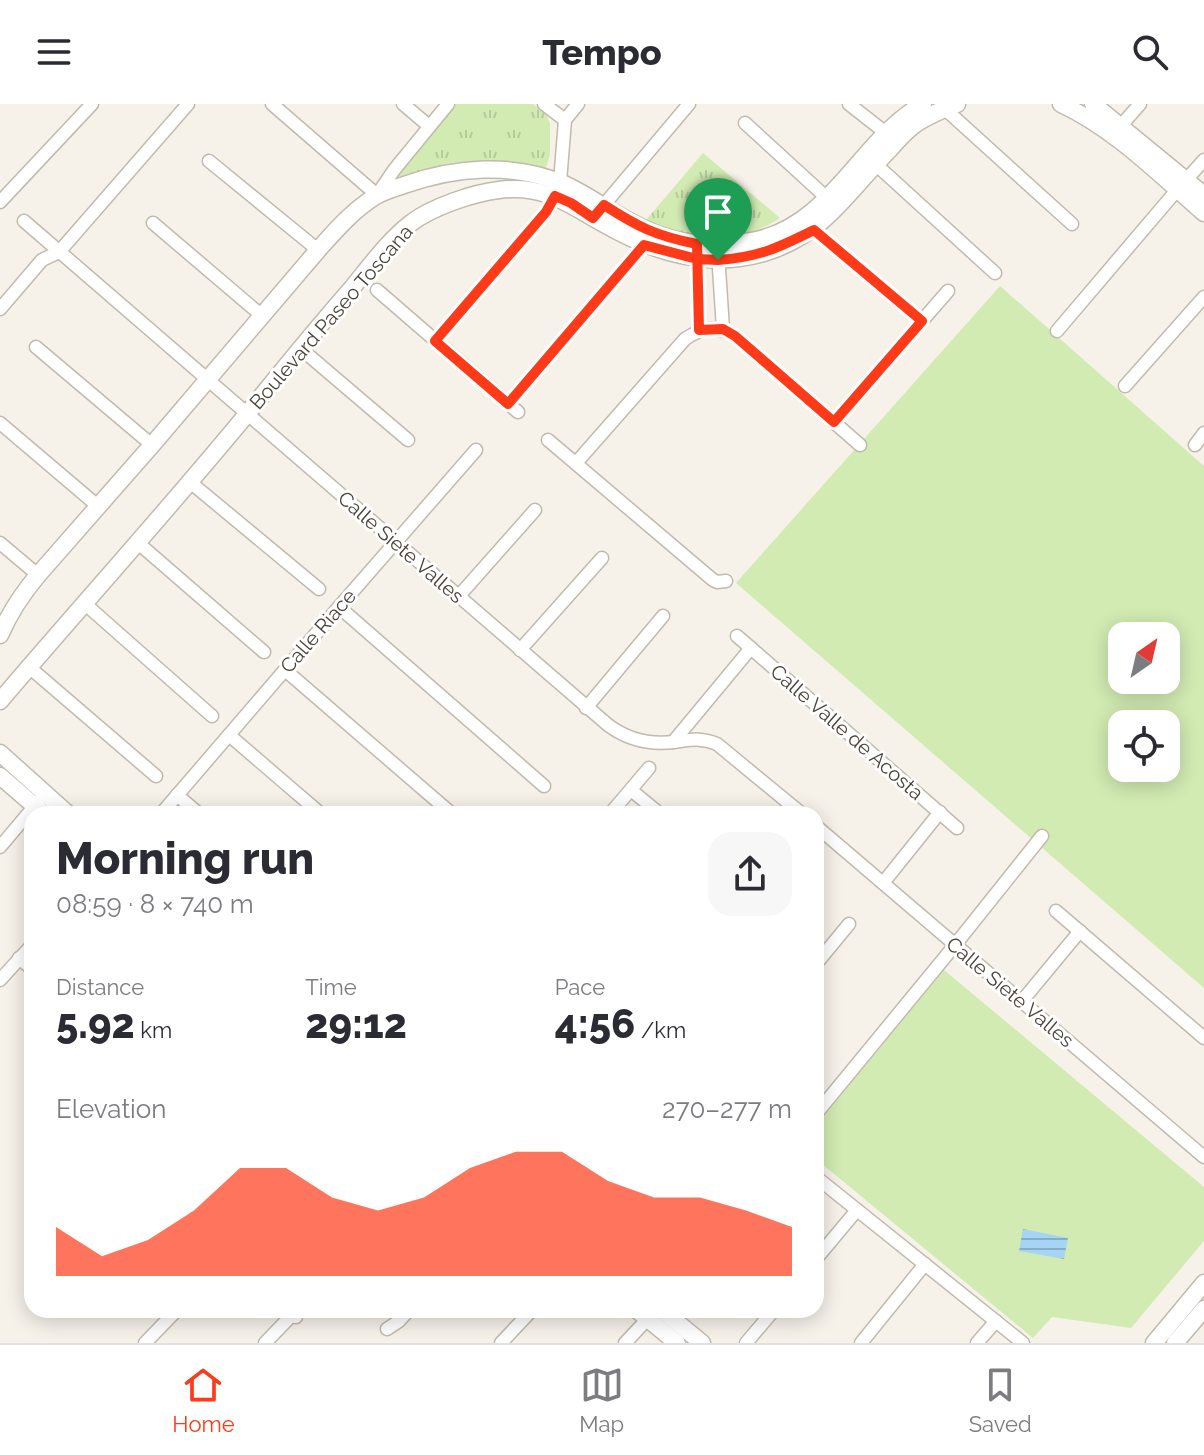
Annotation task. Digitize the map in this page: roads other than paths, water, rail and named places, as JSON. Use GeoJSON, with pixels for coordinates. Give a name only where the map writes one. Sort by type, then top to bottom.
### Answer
{"type":"FeatureCollection","features":[{"type":"Feature","properties":{"kind":"street"},"geometry":{"type":"LineString","coordinates":[[0,202],[92,104]]}},
{"type":"Feature","properties":{"kind":"street"},"geometry":{"type":"LineString","coordinates":[[0,309],[42,260],[59,252],[188,104]]}},
{"type":"Feature","properties":{"kind":"street"},"geometry":{"type":"LineString","coordinates":[[272,104],[377,195],[448,104]]}},
{"type":"Feature","properties":{"kind":"street"},"geometry":{"type":"LineString","coordinates":[[403,104],[429,126]]}},
{"type":"Feature","properties":{"kind":"street"},"geometry":{"type":"LineString","coordinates":[[544,104],[565,120]]}},
{"type":"Feature","properties":{"kind":"street"},"geometry":{"type":"LineString","coordinates":[[435,341],[546,212],[557,189],[565,120],[578,104]]}},
{"type":"Feature","properties":{"kind":"street"},"geometry":{"type":"LineString","coordinates":[[598,211],[689,104]]}},
{"type":"Feature","properties":{"kind":"street"},"geometry":{"type":"LineString","coordinates":[[849,104],[892,138]]}},
{"type":"Feature","properties":{"kind":"street"},"geometry":{"type":"LineString","coordinates":[[903,118],[913,104]]}},
{"type":"Feature","properties":{"kind":"street","name":"Boulevard Paseo Toscana"},"geometry":{"type":"LineString","coordinates":[[718,253],[785,230],[803,219],[892,138],[903,118],[923,104]]}},
{"type":"Feature","properties":{"kind":"street"},"geometry":{"type":"LineString","coordinates":[[1061,104],[1117,131]]}},
{"type":"Feature","properties":{"kind":"street"},"geometry":{"type":"LineString","coordinates":[[1094,104],[1117,131],[1182,185],[1204,213]]}},
{"type":"Feature","properties":{"kind":"street"},"geometry":{"type":"LineString","coordinates":[[1117,131],[1140,104]]}},
{"type":"Feature","properties":{"kind":"street"},"geometry":{"type":"LineString","coordinates":[[951,106],[1072,224]]}},
{"type":"Feature","properties":{"kind":"street","name":"Boulevard Paseo Toscana"},"geometry":{"type":"LineString","coordinates":[[892,138],[951,106]]}},
{"type":"Feature","properties":{"kind":"street"},"geometry":{"type":"LineString","coordinates":[[745,123],[827,198]]}},
{"type":"Feature","properties":{"kind":"street"},"geometry":{"type":"LineString","coordinates":[[871,159],[995,273]]}},
{"type":"Feature","properties":{"kind":"street","name":"Boulevard Paseo Toscana"},"geometry":{"type":"LineString","coordinates":[[0,635],[22,594],[38,575],[318,250],[341,225],[377,195],[423,178],[477,169],[518,172],[598,211],[644,245],[741,258],[768,252],[814,230],[829,216],[871,159]]}},
{"type":"Feature","properties":{"kind":"street"},"geometry":{"type":"LineString","coordinates":[[1057,331],[1204,160]]}},
{"type":"Feature","properties":{"kind":"street"},"geometry":{"type":"LineString","coordinates":[[209,161],[318,250]]}},
{"type":"Feature","properties":{"kind":"street"},"geometry":{"type":"LineString","coordinates":[[1182,185],[1204,195]]}},
{"type":"Feature","properties":{"kind":"street","name":"Boulevard Paseo Toscana"},"geometry":{"type":"LineString","coordinates":[[0,701],[396,237],[422,216],[471,196],[502,189],[557,189]]}},
{"type":"Feature","properties":{"kind":"street","name":"Boulevard Paseo Toscana"},"geometry":{"type":"LineString","coordinates":[[598,211],[697,251]]}},
{"type":"Feature","properties":{"kind":"street","name":"Calle Siete Valles"},"geometry":{"type":"LineString","coordinates":[[24,221],[586,708],[628,738],[656,744],[697,739],[717,744],[792,806]]}},
{"type":"Feature","properties":{"kind":"street"},"geometry":{"type":"LineString","coordinates":[[153,223],[261,315]]}},
{"type":"Feature","properties":{"kind":"street"},"geometry":{"type":"LineString","coordinates":[[814,230],[922,321]]}},
{"type":"Feature","properties":{"kind":"street"},"geometry":{"type":"LineString","coordinates":[[377,290],[513,408],[644,245]]}},
{"type":"Feature","properties":{"kind":"street"},"geometry":{"type":"LineString","coordinates":[[697,251],[699,330]]}},
{"type":"Feature","properties":{"kind":"street"},"geometry":{"type":"LineString","coordinates":[[718,253],[723,329]]}},
{"type":"Feature","properties":{"kind":"street"},"geometry":{"type":"LineString","coordinates":[[834,422],[948,291]]}},
{"type":"Feature","properties":{"kind":"street"},"geometry":{"type":"LineString","coordinates":[[1125,386],[1204,297]]}},
{"type":"Feature","properties":{"kind":"street"},"geometry":{"type":"LineString","coordinates":[[576,463],[675,349],[699,330],[723,329],[735,336],[860,445]]}},
{"type":"Feature","properties":{"kind":"street"},"geometry":{"type":"LineString","coordinates":[[36,347],[152,445]]}},
{"type":"Feature","properties":{"kind":"street"},"geometry":{"type":"LineString","coordinates":[[300,348],[408,440]]}},
{"type":"Feature","properties":{"kind":"street"},"geometry":{"type":"LineString","coordinates":[[0,423],[99,507]]}},
{"type":"Feature","properties":{"kind":"street"},"geometry":{"type":"LineString","coordinates":[[1195,445],[1204,433]]}},
{"type":"Feature","properties":{"kind":"street"},"geometry":{"type":"LineString","coordinates":[[548,440],[713,580],[726,581]]}},
{"type":"Feature","properties":{"kind":"street","name":"Calle Riace"},"geometry":{"type":"LineString","coordinates":[[168,806],[476,450]]}},
{"type":"Feature","properties":{"kind":"street"},"geometry":{"type":"LineString","coordinates":[[190,482],[319,589]]}},
{"type":"Feature","properties":{"kind":"street"},"geometry":{"type":"LineString","coordinates":[[458,597],[535,510]]}},
{"type":"Feature","properties":{"kind":"street"},"geometry":{"type":"LineString","coordinates":[[137,542],[264,652]]}},
{"type":"Feature","properties":{"kind":"street"},"geometry":{"type":"LineString","coordinates":[[0,543],[38,575]]}},
{"type":"Feature","properties":{"kind":"street"},"geometry":{"type":"LineString","coordinates":[[520,650],[602,558]]}},
{"type":"Feature","properties":{"kind":"street"},"geometry":{"type":"LineString","coordinates":[[84,603],[212,716]]}},
{"type":"Feature","properties":{"kind":"street"},"geometry":{"type":"LineString","coordinates":[[339,607],[544,786]]}},
{"type":"Feature","properties":{"kind":"street"},"geometry":{"type":"LineString","coordinates":[[586,708],[663,616]]}},
{"type":"Feature","properties":{"kind":"street","name":"Calle Valle de Acosta"},"geometry":{"type":"LineString","coordinates":[[737,636],[957,828]]}},
{"type":"Feature","properties":{"kind":"street"},"geometry":{"type":"LineString","coordinates":[[673,742],[751,648]]}},
{"type":"Feature","properties":{"kind":"street"},"geometry":{"type":"LineString","coordinates":[[29,667],[156,776]]}},
{"type":"Feature","properties":{"kind":"street"},"geometry":{"type":"LineString","coordinates":[[285,670],[443,806]]}},
{"type":"Feature","properties":{"kind":"street"},"geometry":{"type":"LineString","coordinates":[[229,735],[312,806]]}},
{"type":"Feature","properties":{"kind":"street"},"geometry":{"type":"LineString","coordinates":[[0,753],[42,805]]}},
{"type":"Feature","properties":{"kind":"street"},"geometry":{"type":"LineString","coordinates":[[617,806],[649,768]]}},
{"type":"Feature","properties":{"kind":"street"},"geometry":{"type":"LineString","coordinates":[[0,776],[42,805]]}},
{"type":"Feature","properties":{"kind":"street"},"geometry":{"type":"LineString","coordinates":[[631,790],[650,806]]}},
{"type":"Feature","properties":{"kind":"street"},"geometry":{"type":"LineString","coordinates":[[177,795],[190,806]]}},
{"type":"Feature","properties":{"kind":"street"},"geometry":{"type":"LineString","coordinates":[[883,883],[940,812]]}},
{"type":"Feature","properties":{"kind":"street"},"geometry":{"type":"LineString","coordinates":[[0,847],[24,823]]}},
{"type":"Feature","properties":{"kind":"street","name":"Calle Siete Valles"},"geometry":{"type":"LineString","coordinates":[[824,833],[1204,1157]]}},
{"type":"Feature","properties":{"kind":"street"},"geometry":{"type":"LineString","coordinates":[[824,1104],[1042,836]]}},
{"type":"Feature","properties":{"kind":"street"},"geometry":{"type":"LineString","coordinates":[[1056,911],[1204,1038]]}},
{"type":"Feature","properties":{"kind":"street"},"geometry":{"type":"LineString","coordinates":[[824,951],[849,924]]}},
{"type":"Feature","properties":{"kind":"street"},"geometry":{"type":"LineString","coordinates":[[1022,1001],[1080,931]]}},
{"type":"Feature","properties":{"kind":"street"},"geometry":{"type":"LineString","coordinates":[[0,980],[24,953]]}},
{"type":"Feature","properties":{"kind":"street"},"geometry":{"type":"LineString","coordinates":[[19,958],[24,962]]}},
{"type":"Feature","properties":{"kind":"street"},"geometry":{"type":"LineString","coordinates":[[824,1183],[1023,1343]]}},
{"type":"Feature","properties":{"kind":"street"},"geometry":{"type":"LineString","coordinates":[[824,1249],[857,1210]]}},
{"type":"Feature","properties":{"kind":"street"},"geometry":{"type":"LineString","coordinates":[[861,1343],[925,1264]]}},
{"type":"Feature","properties":{"kind":"street"},"geometry":{"type":"LineString","coordinates":[[1154,1343],[1204,1283]]}},
{"type":"Feature","properties":{"kind":"street"},"geometry":{"type":"LineString","coordinates":[[145,1343],[169,1318]]}},
{"type":"Feature","properties":{"kind":"street"},"geometry":{"type":"LineString","coordinates":[[265,1343],[289,1318]]}},
{"type":"Feature","properties":{"kind":"street"},"geometry":{"type":"LineString","coordinates":[[387,1329],[402,1318]]}},
{"type":"Feature","properties":{"kind":"street"},"geometry":{"type":"LineString","coordinates":[[501,1343],[524,1318]]}},
{"type":"Feature","properties":{"kind":"street"},"geometry":{"type":"LineString","coordinates":[[625,1343],[646,1318]]}},
{"type":"Feature","properties":{"kind":"street"},"geometry":{"type":"LineString","coordinates":[[656,1318],[677,1343]]}},
{"type":"Feature","properties":{"kind":"street"},"geometry":{"type":"LineString","coordinates":[[661,1318],[702,1343]]}},
{"type":"Feature","properties":{"kind":"street"},"geometry":{"type":"LineString","coordinates":[[746,1343],[767,1318]]}},
{"type":"Feature","properties":{"kind":"street"},"geometry":{"type":"LineString","coordinates":[[1175,1343],[1201,1318]]}},
{"type":"Feature","properties":{"kind":"street"},"geometry":{"type":"LineString","coordinates":[[977,1343],[996,1321]]}},
{"type":"Feature","properties":{"kind":"water"},"geometry":{"type":"Polygon","coordinates":[[[1023,1229],[1068,1238],[1064,1259],[1019,1251],[1023,1229]]]}}]}
